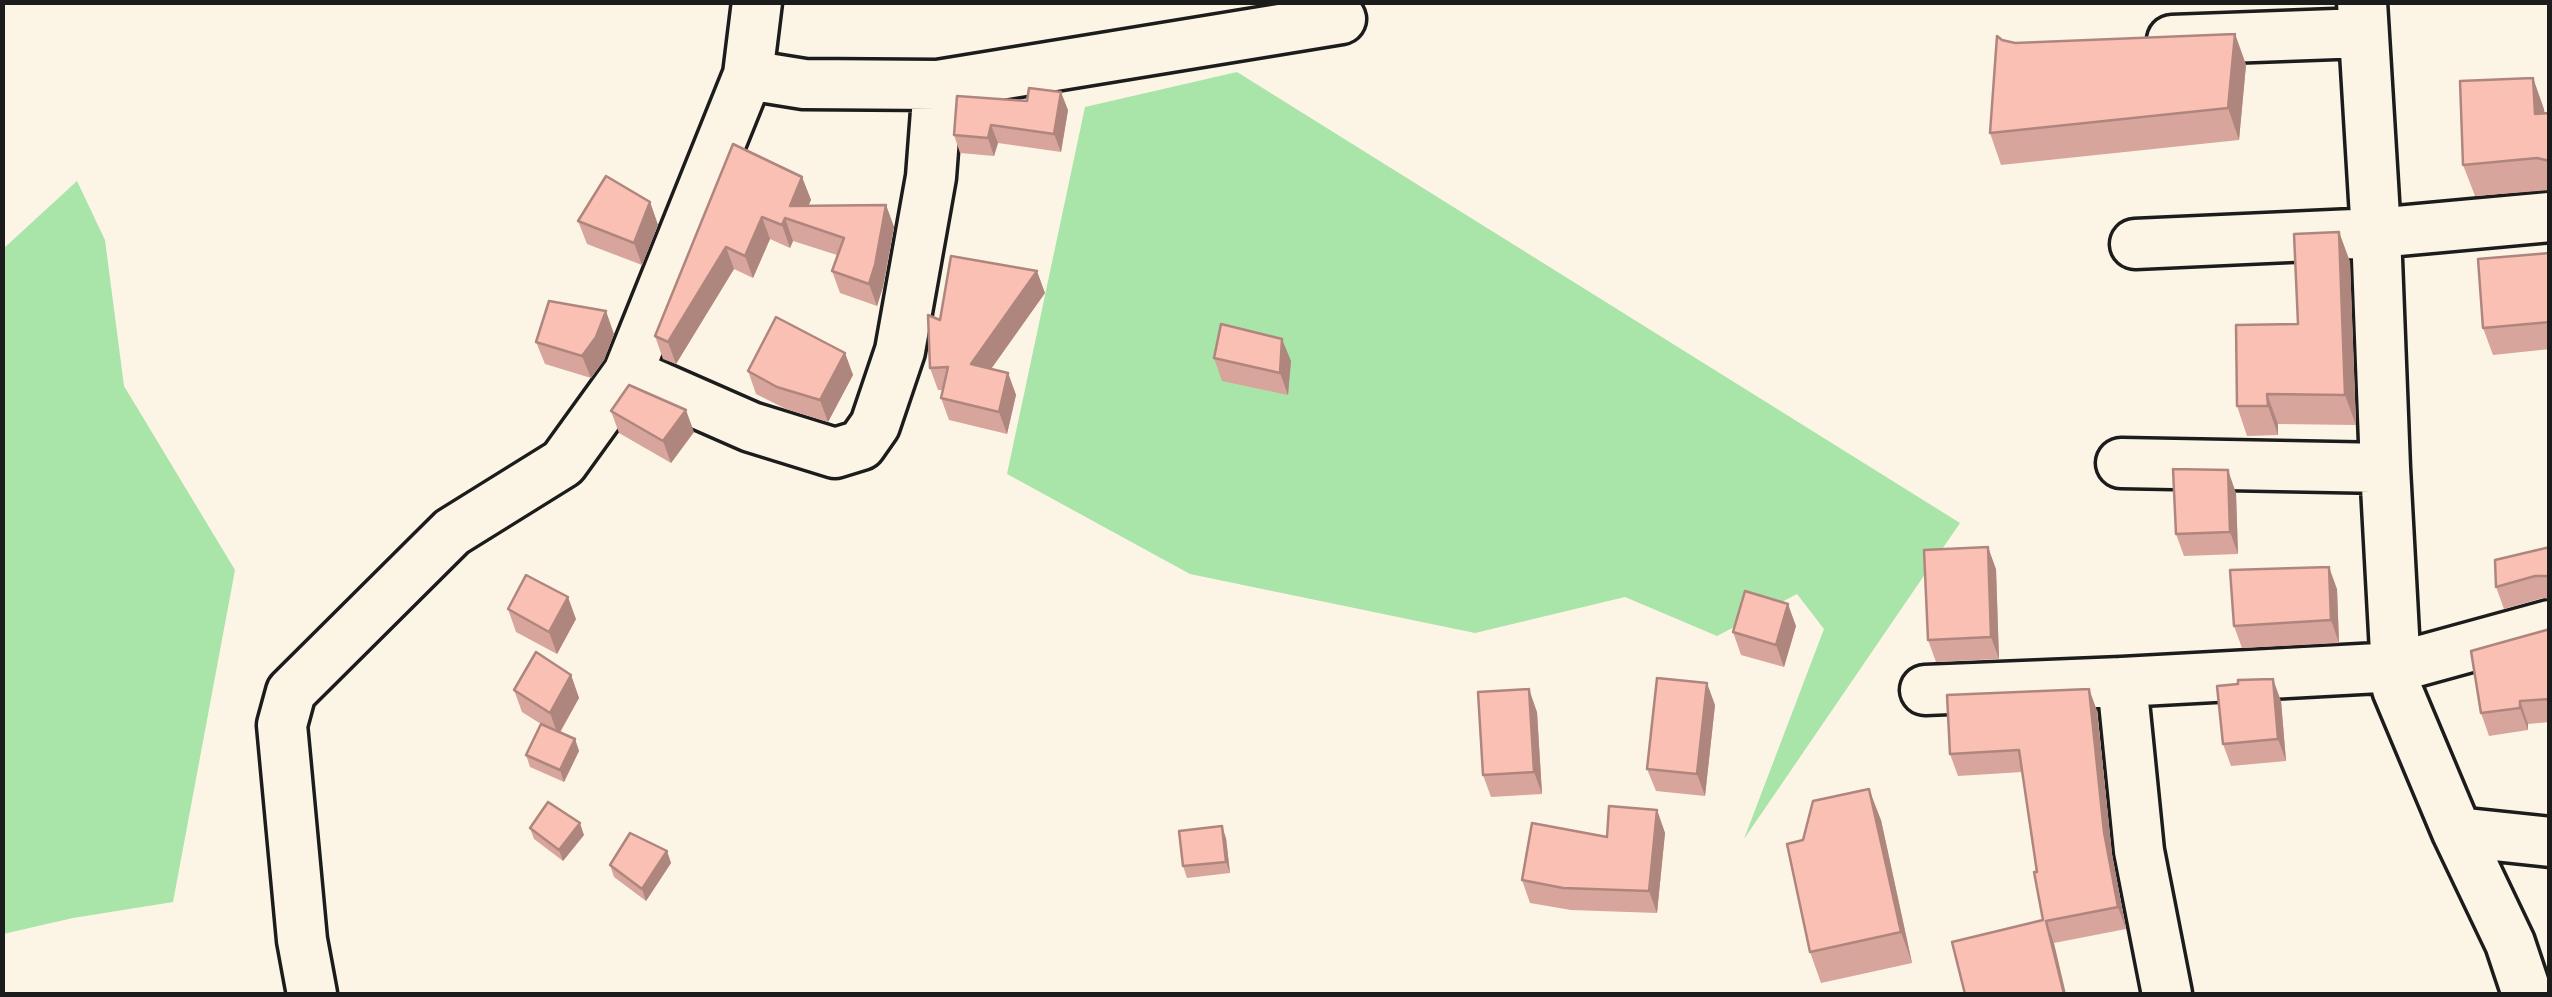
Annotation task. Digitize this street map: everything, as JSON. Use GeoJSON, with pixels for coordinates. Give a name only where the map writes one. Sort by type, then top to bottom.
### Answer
{"type":"FeatureCollection","features":[{"type":"Feature","properties":{"kind":"street"},"geometry":{"type":"LineString","coordinates":[[312,994],[300,923],[282,726],[291,692],[452,532],[563,463],[628,373],[748,75],[757,2]]}},
{"type":"Feature","properties":{"kind":"street"},"geometry":{"type":"LineString","coordinates":[[748,75],[804,84],[938,86],[1341,18]]}},
{"type":"Feature","properties":{"kind":"street"},"geometry":{"type":"LineString","coordinates":[[2134,42],[2188,21],[2362,18],[2398,689],[2457,832],[2510,942],[2528,994]]}},
{"type":"Feature","properties":{"kind":"street"},"geometry":{"type":"LineString","coordinates":[[628,373],[751,428],[835,453],[861,445],[875,425],[900,351],[931,177],[938,86]]}},
{"type":"Feature","properties":{"kind":"street"},"geometry":{"type":"LineString","coordinates":[[2134,244],[2376,233],[2550,217]]}},
{"type":"Feature","properties":{"kind":"street"},"geometry":{"type":"LineString","coordinates":[[2121,463],[2384,468]]}},
{"type":"Feature","properties":{"kind":"street"},"geometry":{"type":"LineString","coordinates":[[1926,690],[2396,667],[2550,625]]}},
{"type":"Feature","properties":{"kind":"street"},"geometry":{"type":"LineString","coordinates":[[2122,682],[2140,850],[2166,994]]}},
{"type":"Feature","properties":{"kind":"street"},"geometry":{"type":"LineString","coordinates":[[2457,832],[2550,842]]}},
{"type":"Feature","properties":{"kind":"green space"},"geometry":{"type":"Polygon","coordinates":[[[1237,72],[1960,523],[1744,839],[1824,629],[1797,594],[1717,636],[1625,597],[1475,633],[1190,574],[1007,474],[1085,107],[1237,72]]]}},
{"type":"Feature","properties":{"kind":"green space"},"geometry":{"type":"Polygon","coordinates":[[[77,181],[105,240],[124,386],[235,570],[173,902],[3,934],[3,249],[77,181]]]}},
{"type":"Feature","properties":{"kind":"building"},"geometry":{"type":"Polygon","coordinates":[[[2235,34],[2228,108],[1990,133],[1997,36],[2015,43],[2235,34]]]}},
{"type":"Feature","properties":{"kind":"building"},"geometry":{"type":"Polygon","coordinates":[[[2533,78],[2535,114],[2550,113],[2550,161],[2537,158],[2463,165],[2460,81],[2533,78]]]}},
{"type":"Feature","properties":{"kind":"building"},"geometry":{"type":"Polygon","coordinates":[[[1029,88],[1061,92],[1054,134],[991,125],[988,138],[954,135],[957,96],[1027,101],[1029,88]]]}},
{"type":"Feature","properties":{"kind":"building"},"geometry":{"type":"Polygon","coordinates":[[[733,144],[802,177],[790,206],[886,205],[869,284],[832,271],[844,238],[785,218],[782,225],[762,217],[745,256],[726,247],[668,342],[655,336],[733,144]]]}},
{"type":"Feature","properties":{"kind":"building"},"geometry":{"type":"Polygon","coordinates":[[[606,176],[650,202],[634,243],[578,221],[606,176]]]}},
{"type":"Feature","properties":{"kind":"building"},"geometry":{"type":"Polygon","coordinates":[[[2339,232],[2345,395],[2267,394],[2268,406],[2237,406],[2236,325],[2298,324],[2294,234],[2339,232]]]}},
{"type":"Feature","properties":{"kind":"building"},"geometry":{"type":"Polygon","coordinates":[[[2550,253],[2550,322],[2483,328],[2478,259],[2550,253]]]}},
{"type":"Feature","properties":{"kind":"building"},"geometry":{"type":"Polygon","coordinates":[[[951,256],[1037,271],[971,364],[1008,373],[999,412],[941,398],[948,367],[930,368],[928,315],[940,320],[951,256]]]}},
{"type":"Feature","properties":{"kind":"building"},"geometry":{"type":"Polygon","coordinates":[[[549,301],[606,311],[596,337],[582,356],[536,342],[549,301]]]}},
{"type":"Feature","properties":{"kind":"building"},"geometry":{"type":"Polygon","coordinates":[[[776,317],[845,353],[820,400],[777,387],[748,371],[776,317]]]}},
{"type":"Feature","properties":{"kind":"building"},"geometry":{"type":"Polygon","coordinates":[[[1221,324],[1282,339],[1280,373],[1214,358],[1221,324]]]}},
{"type":"Feature","properties":{"kind":"building"},"geometry":{"type":"Polygon","coordinates":[[[629,385],[686,410],[663,441],[611,411],[629,385]]]}},
{"type":"Feature","properties":{"kind":"building"},"geometry":{"type":"Polygon","coordinates":[[[2173,469],[2228,470],[2230,532],[2176,534],[2173,469]]]}},
{"type":"Feature","properties":{"kind":"building"},"geometry":{"type":"Polygon","coordinates":[[[1988,547],[1991,637],[1928,640],[1924,550],[1988,547]]]}},
{"type":"Feature","properties":{"kind":"building"},"geometry":{"type":"Polygon","coordinates":[[[2550,547],[2550,576],[2496,587],[2495,560],[2550,547]]]}},
{"type":"Feature","properties":{"kind":"building"},"geometry":{"type":"Polygon","coordinates":[[[2329,567],[2331,620],[2234,626],[2230,570],[2329,567]]]}},
{"type":"Feature","properties":{"kind":"building"},"geometry":{"type":"Polygon","coordinates":[[[526,575],[568,597],[549,632],[508,609],[526,575]]]}},
{"type":"Feature","properties":{"kind":"building"},"geometry":{"type":"Polygon","coordinates":[[[1745,591],[1788,604],[1776,645],[1733,632],[1745,591]]]}},
{"type":"Feature","properties":{"kind":"building"},"geometry":{"type":"Polygon","coordinates":[[[2550,629],[2550,699],[2520,701],[2520,708],[2481,713],[2471,651],[2550,629]]]}},
{"type":"Feature","properties":{"kind":"building"},"geometry":{"type":"Polygon","coordinates":[[[536,652],[571,675],[550,713],[514,690],[536,652]]]}},
{"type":"Feature","properties":{"kind":"building"},"geometry":{"type":"Polygon","coordinates":[[[1657,678],[1707,683],[1697,774],[1647,769],[1657,678]]]}},
{"type":"Feature","properties":{"kind":"building"},"geometry":{"type":"Polygon","coordinates":[[[2273,679],[2278,739],[2223,744],[2217,686],[2238,684],[2238,680],[2273,679]]]}},
{"type":"Feature","properties":{"kind":"building"},"geometry":{"type":"Polygon","coordinates":[[[1529,689],[1534,772],[1483,775],[1478,692],[1529,689]]]}},
{"type":"Feature","properties":{"kind":"building"},"geometry":{"type":"Polygon","coordinates":[[[2089,689],[2104,832],[2118,907],[2046,921],[2064,994],[1965,994],[1952,942],[2043,920],[2019,750],[1950,754],[1947,695],[2089,689]]]}},
{"type":"Feature","properties":{"kind":"building"},"geometry":{"type":"Polygon","coordinates":[[[541,724],[575,739],[560,770],[526,755],[541,724]]]}},
{"type":"Feature","properties":{"kind":"building"},"geometry":{"type":"Polygon","coordinates":[[[1869,789],[1901,932],[1810,952],[1787,844],[1803,840],[1813,801],[1869,789]]]}},
{"type":"Feature","properties":{"kind":"building"},"geometry":{"type":"Polygon","coordinates":[[[548,802],[580,823],[559,850],[530,828],[548,802]]]}},
{"type":"Feature","properties":{"kind":"building"},"geometry":{"type":"Polygon","coordinates":[[[1609,806],[1657,810],[1649,891],[1563,888],[1522,880],[1532,823],[1607,837],[1609,806]]]}},
{"type":"Feature","properties":{"kind":"building"},"geometry":{"type":"Polygon","coordinates":[[[1222,826],[1226,862],[1183,866],[1179,831],[1222,826]]]}},
{"type":"Feature","properties":{"kind":"building"},"geometry":{"type":"Polygon","coordinates":[[[630,833],[667,851],[642,889],[610,865],[630,833]]]}}]}
